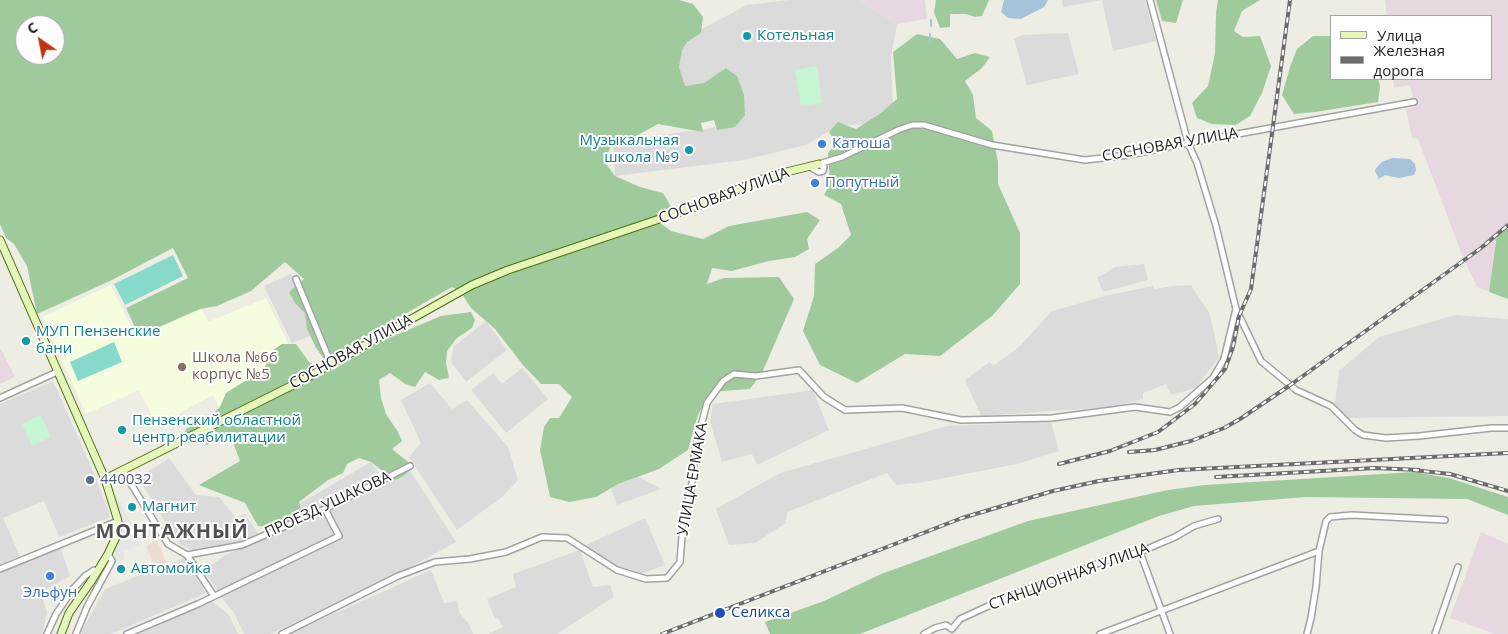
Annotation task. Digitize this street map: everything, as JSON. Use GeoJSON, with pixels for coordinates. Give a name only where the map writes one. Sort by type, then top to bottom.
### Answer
{"type":"FeatureCollection","features":[{"type":"Feature","properties":{"kind":"street"},"geometry":{"type":"LineString","coordinates":[[1150,0],[1188,142],[1197,163],[1216,226],[1236,309],[1261,361],[1296,390],[1331,406],[1355,430],[1363,435],[1394,437],[1508,428]]}},
{"type":"Feature","properties":{"kind":"street","name":"СОСНОВАЯ УЛИЦА"},"geometry":{"type":"LineString","coordinates":[[105,479],[332,364],[472,285],[501,273],[695,207],[770,176],[810,167],[842,157],[912,125],[924,125],[992,144],[1085,160],[1130,155],[1188,142],[1414,102]]}},
{"type":"Feature","properties":{"kind":"street"},"geometry":{"type":"LineString","coordinates":[[0,240],[105,479],[118,521],[117,535],[108,554],[69,613],[61,634]]}},
{"type":"Feature","properties":{"kind":"street"},"geometry":{"type":"LineString","coordinates":[[296,279],[332,364]]}},
{"type":"Feature","properties":{"kind":"street","name":"УЛИЦА ЕРМАКА"},"geometry":{"type":"LineString","coordinates":[[282,634],[398,576],[434,562],[470,559],[506,552],[542,537],[567,538],[617,570],[646,578],[667,578],[680,562],[683,523],[692,482],[696,449],[707,403],[723,381],[734,374],[756,376],[799,370],[824,397],[845,410],[902,408],[961,420],[1052,418],[1135,407],[1170,412],[1180,408],[1213,378],[1224,359],[1236,309]]}},
{"type":"Feature","properties":{"kind":"street"},"geometry":{"type":"LineString","coordinates":[[0,398],[57,372]]}},
{"type":"Feature","properties":{"kind":"street","name":"ПРОЕЗД УШАКОВА"},"geometry":{"type":"LineString","coordinates":[[188,555],[242,545],[325,510],[410,466]]}},
{"type":"Feature","properties":{"kind":"street"},"geometry":{"type":"LineString","coordinates":[[123,471],[168,544],[188,555],[214,596]]}},
{"type":"Feature","properties":{"kind":"street"},"geometry":{"type":"LineString","coordinates":[[127,634],[214,596],[339,536],[325,510]]}},
{"type":"Feature","properties":{"kind":"street"},"geometry":{"type":"LineString","coordinates":[[1307,634],[1315,595],[1319,551],[1326,521],[1330,517],[1352,515],[1444,520]]}},
{"type":"Feature","properties":{"kind":"street","name":"СТАНЦИОННАЯ УЛИЦА"},"geometry":{"type":"LineString","coordinates":[[952,629],[960,619],[1019,592],[1106,561],[1140,552],[1194,526],[1218,519]]}},
{"type":"Feature","properties":{"kind":"street"},"geometry":{"type":"LineString","coordinates":[[0,569],[118,521]]}},
{"type":"Feature","properties":{"kind":"street"},"geometry":{"type":"LineString","coordinates":[[1100,634],[1319,551]]}},
{"type":"Feature","properties":{"kind":"street"},"geometry":{"type":"LineString","coordinates":[[1140,552],[1170,634]]}},
{"type":"Feature","properties":{"kind":"street"},"geometry":{"type":"LineString","coordinates":[[76,634],[87,607],[112,561],[108,554]]}},
{"type":"Feature","properties":{"kind":"street"},"geometry":{"type":"LineString","coordinates":[[1435,634],[1458,567]]}},
{"type":"Feature","properties":{"kind":"street"},"geometry":{"type":"LineString","coordinates":[[47,634],[56,614],[73,589],[85,576],[94,570],[96,571],[92,580]]}},
{"type":"Feature","properties":{"kind":"street"},"geometry":{"type":"LineString","coordinates":[[81,594],[89,592],[87,607]]}},
{"type":"Feature","properties":{"kind":"street"},"geometry":{"type":"LineString","coordinates":[[924,634],[934,628],[946,625],[956,634]]}},
{"type":"Feature","properties":{"kind":"shaded area"},"geometry":{"type":"Polygon","coordinates":[[[789,0],[859,0],[897,24],[891,58],[893,109],[870,124],[838,126],[806,145],[744,160],[615,176],[613,142],[738,124],[729,84],[679,94],[675,51],[696,32],[747,5],[789,0]]]}},
{"type":"Feature","properties":{"kind":"shaded area"},"geometry":{"type":"Polygon","coordinates":[[[859,0],[925,0],[927,19],[897,24],[859,0]]]}},
{"type":"Feature","properties":{"kind":"shaded area"},"geometry":{"type":"Polygon","coordinates":[[[1004,0],[1048,0],[1044,7],[1021,19],[1008,18],[1001,12],[1004,0]]]}},
{"type":"Feature","properties":{"kind":"shaded area"},"geometry":{"type":"Polygon","coordinates":[[[1062,0],[1102,0],[1063,7],[1062,0]]]}},
{"type":"Feature","properties":{"kind":"shaded area"},"geometry":{"type":"Polygon","coordinates":[[[1102,0],[1145,0],[1156,41],[1113,51],[1102,0]]]}},
{"type":"Feature","properties":{"kind":"shaded area"},"geometry":{"type":"Polygon","coordinates":[[[1385,0],[1508,0],[1508,298],[1477,287],[1464,260],[1418,139],[1412,138],[1406,109],[1415,107],[1410,85],[1394,88],[1393,80],[1493,80],[1493,15],[1387,15],[1385,0]]]}},
{"type":"Feature","properties":{"kind":"shaded area"},"geometry":{"type":"Polygon","coordinates":[[[1068,33],[1079,74],[1027,85],[1014,39],[1022,35],[1068,33]]]}},
{"type":"Feature","properties":{"kind":"shaded area"},"geometry":{"type":"Polygon","coordinates":[[[817,66],[822,103],[801,106],[795,70],[817,66]]]}},
{"type":"Feature","properties":{"kind":"shaded area"},"geometry":{"type":"Polygon","coordinates":[[[1392,158],[1410,159],[1415,164],[1416,170],[1414,175],[1399,178],[1385,175],[1379,179],[1375,171],[1376,168],[1382,162],[1392,158]]]}},
{"type":"Feature","properties":{"kind":"shaded area"},"geometry":{"type":"Polygon","coordinates":[[[173,255],[183,276],[125,305],[114,284],[173,255]]]}},
{"type":"Feature","properties":{"kind":"shaded area"},"geometry":{"type":"Polygon","coordinates":[[[1144,264],[1148,280],[1103,292],[1097,278],[1115,267],[1144,264]]]}},
{"type":"Feature","properties":{"kind":"shaded area"},"geometry":{"type":"Polygon","coordinates":[[[291,274],[316,334],[292,343],[264,286],[291,274]]]}},
{"type":"Feature","properties":{"kind":"shaded area","name":"Школа №66 корпус №5"},"geometry":{"type":"Polygon","coordinates":[[[111,285],[131,327],[197,299],[208,322],[266,298],[303,374],[223,415],[213,395],[157,425],[139,390],[86,414],[43,317],[111,285]]]}},
{"type":"Feature","properties":{"kind":"shaded area"},"geometry":{"type":"Polygon","coordinates":[[[1191,285],[1210,314],[1219,357],[1196,388],[1171,395],[1166,384],[1143,393],[1143,399],[1112,407],[981,416],[965,380],[990,362],[993,366],[1019,347],[1052,311],[1109,295],[1153,286],[1154,289],[1191,285]]]}},
{"type":"Feature","properties":{"kind":"shaded area"},"geometry":{"type":"Polygon","coordinates":[[[1455,315],[1508,319],[1508,416],[1346,418],[1335,404],[1339,371],[1379,337],[1455,315]]]}},
{"type":"Feature","properties":{"kind":"shaded area"},"geometry":{"type":"Polygon","coordinates":[[[486,321],[507,350],[466,382],[451,362],[453,347],[486,321]]]}},
{"type":"Feature","properties":{"kind":"shaded area"},"geometry":{"type":"Polygon","coordinates":[[[114,342],[122,362],[78,381],[70,362],[114,342]]]}},
{"type":"Feature","properties":{"kind":"shaded area"},"geometry":{"type":"Polygon","coordinates":[[[0,349],[15,377],[0,384],[0,349]]]}},
{"type":"Feature","properties":{"kind":"shaded area"},"geometry":{"type":"Polygon","coordinates":[[[522,368],[548,399],[506,433],[471,390],[493,373],[502,384],[522,368]]]}},
{"type":"Feature","properties":{"kind":"shaded area"},"geometry":{"type":"Polygon","coordinates":[[[53,381],[97,480],[110,517],[59,537],[44,501],[3,518],[20,556],[0,564],[0,404],[53,381]]]}},
{"type":"Feature","properties":{"kind":"shaded area"},"geometry":{"type":"Polygon","coordinates":[[[430,383],[452,409],[467,400],[508,447],[518,480],[502,497],[457,530],[409,457],[421,443],[401,400],[430,383]]]}},
{"type":"Feature","properties":{"kind":"shaded area"},"geometry":{"type":"Polygon","coordinates":[[[813,390],[829,430],[757,465],[752,454],[722,462],[710,421],[713,404],[813,390]]]}},
{"type":"Feature","properties":{"kind":"shaded area"},"geometry":{"type":"Polygon","coordinates":[[[41,415],[51,437],[32,446],[22,424],[41,415]]]}},
{"type":"Feature","properties":{"kind":"shaded area"},"geometry":{"type":"Polygon","coordinates":[[[1051,422],[1059,451],[1017,464],[924,482],[896,485],[887,473],[787,512],[786,523],[755,543],[729,545],[716,509],[780,473],[947,426],[1051,422]]]}},
{"type":"Feature","properties":{"kind":"shaded area"},"geometry":{"type":"Polygon","coordinates":[[[169,458],[196,495],[219,497],[236,518],[245,514],[258,533],[238,543],[235,542],[193,551],[179,544],[138,478],[169,458]]]}},
{"type":"Feature","properties":{"kind":"shaded area"},"geometry":{"type":"Polygon","coordinates":[[[371,462],[382,478],[306,516],[299,504],[371,462]]]}},
{"type":"Feature","properties":{"kind":"shaded area"},"geometry":{"type":"Polygon","coordinates":[[[409,469],[456,542],[398,574],[271,634],[244,634],[234,613],[220,596],[341,538],[329,511],[409,469]]]}},
{"type":"Feature","properties":{"kind":"shaded area"},"geometry":{"type":"Polygon","coordinates":[[[633,474],[661,489],[617,505],[609,483],[633,474]]]}},
{"type":"Feature","properties":{"kind":"shaded area"},"geometry":{"type":"Polygon","coordinates":[[[117,497],[141,544],[123,552],[125,559],[115,564],[113,556],[121,531],[121,520],[113,499],[117,497]]]}},
{"type":"Feature","properties":{"kind":"shaded area"},"geometry":{"type":"Polygon","coordinates":[[[324,512],[336,535],[218,591],[203,571],[225,555],[324,512]]]}},
{"type":"Feature","properties":{"kind":"shaded area"},"geometry":{"type":"Polygon","coordinates":[[[645,518],[665,565],[641,574],[618,568],[586,545],[645,518]]]}},
{"type":"Feature","properties":{"kind":"shaded area"},"geometry":{"type":"Polygon","coordinates":[[[1481,532],[1508,544],[1508,634],[1495,634],[1450,618],[1481,532]]]}},
{"type":"Feature","properties":{"kind":"shaded area"},"geometry":{"type":"Polygon","coordinates":[[[157,540],[169,569],[158,574],[146,546],[157,540]]]}},
{"type":"Feature","properties":{"kind":"shaded area"},"geometry":{"type":"Polygon","coordinates":[[[59,544],[70,576],[41,592],[47,613],[42,634],[0,634],[0,569],[59,544]]]}},
{"type":"Feature","properties":{"kind":"shaded area"},"geometry":{"type":"Polygon","coordinates":[[[580,550],[593,587],[610,585],[614,597],[557,634],[488,634],[503,627],[498,618],[495,619],[487,599],[516,587],[513,574],[580,550]]]}},
{"type":"Feature","properties":{"kind":"shaded area"},"geometry":{"type":"Polygon","coordinates":[[[185,557],[206,593],[111,634],[82,634],[105,589],[153,570],[157,576],[170,570],[169,566],[185,557]]]}},
{"type":"Feature","properties":{"kind":"shaded area"},"geometry":{"type":"Polygon","coordinates":[[[431,570],[444,603],[457,601],[459,612],[469,624],[473,634],[289,634],[431,570]]]}},
{"type":"Feature","properties":{"kind":"shaded area"},"geometry":{"type":"Polygon","coordinates":[[[212,601],[229,615],[238,634],[137,634],[212,601]]]}},
{"type":"Feature","properties":{"kind":"green space"},"geometry":{"type":"Polygon","coordinates":[[[0,0],[679,0],[693,4],[703,17],[701,33],[687,42],[682,50],[679,67],[685,86],[704,83],[726,68],[737,76],[744,95],[745,115],[735,127],[717,130],[714,120],[701,123],[703,132],[658,124],[636,136],[613,142],[604,161],[615,176],[640,187],[663,193],[673,210],[660,223],[671,231],[703,239],[729,226],[807,212],[820,220],[807,239],[809,249],[795,257],[769,261],[732,271],[712,268],[707,284],[724,278],[779,277],[794,299],[762,373],[750,389],[710,392],[698,415],[688,450],[659,469],[618,484],[596,497],[569,502],[550,497],[540,450],[544,427],[550,418],[559,418],[572,397],[559,384],[541,384],[523,365],[495,329],[471,308],[460,291],[452,287],[325,360],[316,348],[307,329],[305,313],[295,303],[289,292],[304,279],[285,262],[251,291],[217,306],[200,309],[139,336],[126,308],[188,278],[173,248],[112,280],[37,314],[27,266],[14,244],[6,238],[0,224],[0,0]]]}},
{"type":"Feature","properties":{"kind":"green space"},"geometry":{"type":"Polygon","coordinates":[[[936,0],[989,0],[982,16],[950,14],[950,27],[940,28],[934,12],[936,0]]]}},
{"type":"Feature","properties":{"kind":"green space"},"geometry":{"type":"Polygon","coordinates":[[[1156,0],[1183,0],[1176,23],[1162,21],[1156,0]]]}},
{"type":"Feature","properties":{"kind":"green space"},"geometry":{"type":"Polygon","coordinates":[[[1218,0],[1260,0],[1242,11],[1234,31],[1243,37],[1260,36],[1271,66],[1262,93],[1250,116],[1236,125],[1212,124],[1197,118],[1192,103],[1208,86],[1215,53],[1218,0]]]}},
{"type":"Feature","properties":{"kind":"green space"},"geometry":{"type":"Polygon","coordinates":[[[917,34],[940,39],[957,59],[975,53],[990,57],[982,68],[965,81],[973,95],[976,118],[992,131],[998,162],[998,184],[1020,233],[1020,284],[992,316],[940,356],[905,354],[857,383],[820,365],[803,331],[814,296],[815,264],[838,248],[851,235],[841,204],[824,195],[830,183],[828,153],[832,148],[834,140],[829,132],[838,122],[856,129],[881,113],[897,99],[893,52],[917,34]]]}},
{"type":"Feature","properties":{"kind":"green space"},"geometry":{"type":"Polygon","coordinates":[[[1313,36],[1330,36],[1330,80],[1378,80],[1380,86],[1378,102],[1294,114],[1282,95],[1297,49],[1313,36]]]}},
{"type":"Feature","properties":{"kind":"green space"},"geometry":{"type":"Polygon","coordinates":[[[1508,228],[1508,299],[1489,292],[1497,235],[1508,228]]]}},
{"type":"Feature","properties":{"kind":"green space"},"geometry":{"type":"Polygon","coordinates":[[[471,312],[475,320],[472,328],[457,338],[447,351],[446,363],[449,378],[439,380],[425,372],[415,387],[405,384],[390,373],[379,380],[381,398],[386,414],[402,441],[392,449],[412,465],[413,468],[402,477],[391,482],[386,478],[384,472],[371,462],[359,458],[347,464],[343,473],[328,480],[299,502],[303,516],[275,528],[258,526],[245,503],[199,485],[240,461],[231,437],[207,445],[184,435],[186,429],[208,418],[220,407],[226,393],[264,369],[273,350],[282,344],[296,344],[309,362],[325,371],[333,370],[377,343],[441,316],[471,312]]]}},
{"type":"Feature","properties":{"kind":"green space"},"geometry":{"type":"Polygon","coordinates":[[[1414,472],[1449,478],[1508,497],[1508,515],[1467,499],[1306,497],[1194,506],[1159,516],[860,634],[770,634],[765,622],[824,601],[881,574],[1028,521],[1168,490],[1205,485],[1414,472]]]}},
{"type":"Feature","properties":{"kind":"waterway"},"geometry":{"type":"LineString","coordinates":[[931,20],[931,26]]}},
{"type":"Feature","properties":{"kind":"waterway"},"geometry":{"type":"LineString","coordinates":[[930,34],[930,42]]}},
{"type":"Feature","properties":{"kind":"railway"},"geometry":{"type":"LineString","coordinates":[[1059,464],[1110,451],[1158,432],[1195,404],[1225,369],[1233,347],[1239,316],[1251,289],[1290,0]]}},
{"type":"Feature","properties":{"kind":"railway"},"geometry":{"type":"LineString","coordinates":[[1129,452],[1155,450],[1191,441],[1224,428],[1240,419],[1481,248],[1508,225]]}},
{"type":"Feature","properties":{"kind":"railway"},"geometry":{"type":"LineString","coordinates":[[662,634],[962,518],[1053,491],[1099,481],[1179,470],[1508,453]]}},
{"type":"Feature","properties":{"kind":"railway"},"geometry":{"type":"LineString","coordinates":[[1216,477],[1375,468],[1419,470]]}},
{"type":"Feature","properties":{"kind":"railway"},"geometry":{"type":"LineString","coordinates":[[1413,470],[1450,474],[1508,491]]}},
{"type":"Feature","properties":{"kind":"place","name":"Котельная"},"geometry":{"type":"Point","coordinates":[747,36]}},
{"type":"Feature","properties":{"kind":"place","name":"Катюша"},"geometry":{"type":"Point","coordinates":[822,144]}},
{"type":"Feature","properties":{"kind":"place","name":"Музыкальная школа №9"},"geometry":{"type":"Point","coordinates":[689,150]}},
{"type":"Feature","properties":{"kind":"place","name":"Попутный"},"geometry":{"type":"Point","coordinates":[815,183]}},
{"type":"Feature","properties":{"kind":"place","name":"МУП Пензенские бани"},"geometry":{"type":"Point","coordinates":[26,341]}},
{"type":"Feature","properties":{"kind":"place","name":"Школа №66 корпус №5"},"geometry":{"type":"Point","coordinates":[182,367]}},
{"type":"Feature","properties":{"kind":"place","name":"Пензенский областной центр реабилитации"},"geometry":{"type":"Point","coordinates":[122,430]}},
{"type":"Feature","properties":{"kind":"place","name":"440032"},"geometry":{"type":"Point","coordinates":[90,480]}},
{"type":"Feature","properties":{"kind":"place","name":"Магнит"},"geometry":{"type":"Point","coordinates":[132,507]}},
{"type":"Feature","properties":{"kind":"place","name":"Автомойка"},"geometry":{"type":"Point","coordinates":[121,569]}},
{"type":"Feature","properties":{"kind":"place","name":"Эльфун"},"geometry":{"type":"Point","coordinates":[50,576]}},
{"type":"Feature","properties":{"kind":"place","name":"Селикса"},"geometry":{"type":"Point","coordinates":[720,613]}},
{"type":"Feature","properties":{"kind":"district","name":"МОНТАЖНЫЙ"},"geometry":{"type":"Point","coordinates":[172,532]}}]}
